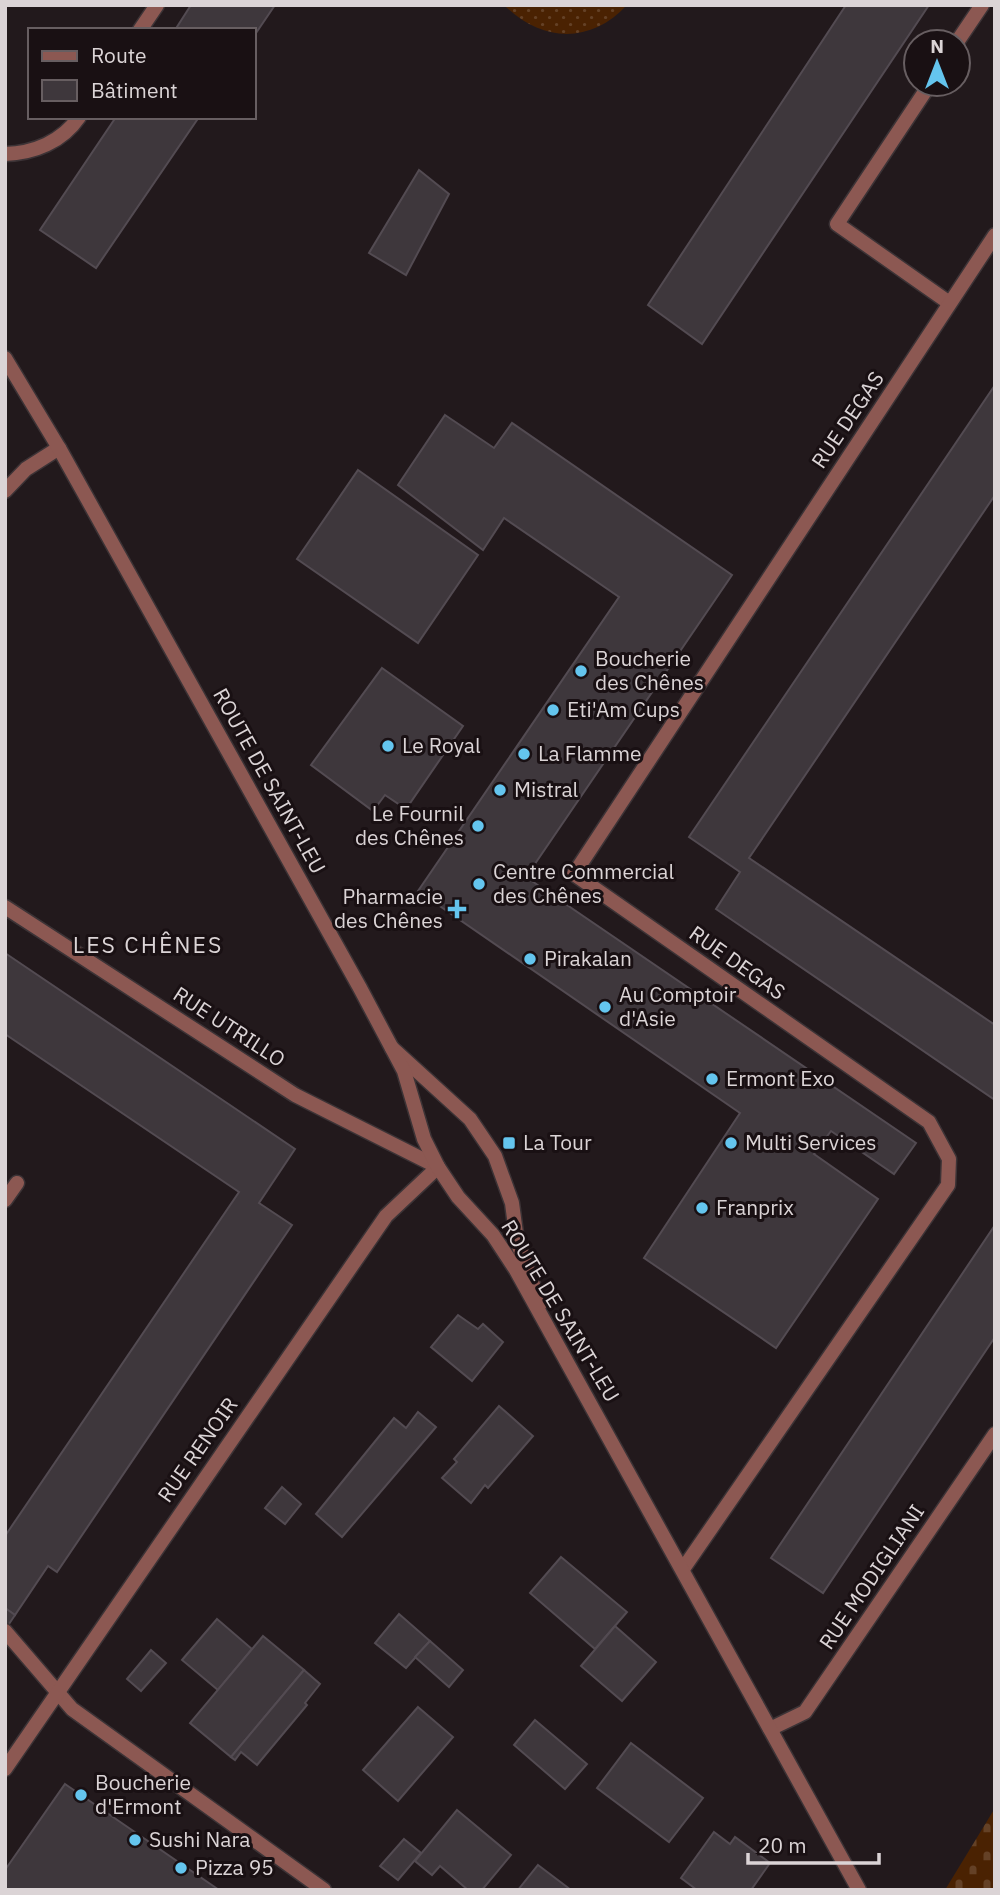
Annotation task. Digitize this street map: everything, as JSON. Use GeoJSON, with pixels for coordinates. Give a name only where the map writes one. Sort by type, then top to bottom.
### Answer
{"type":"FeatureCollection","features":[{"type":"Feature","properties":{"kind":"street"},"geometry":{"type":"LineString","coordinates":[[141,28],[158,5]]}},
{"type":"Feature","properties":{"kind":"street"},"geometry":{"type":"LineString","coordinates":[[966,28],[982,5]]}},
{"type":"Feature","properties":{"kind":"street"},"geometry":{"type":"LineString","coordinates":[[921,98],[838,224],[948,302]]}},
{"type":"Feature","properties":{"kind":"street"},"geometry":{"type":"LineString","coordinates":[[5,154],[25,153],[43,147],[77,119]]}},
{"type":"Feature","properties":{"kind":"street","name":"RUE DEGAS"},"geometry":{"type":"LineString","coordinates":[[683,1569],[948,1185],[949,1158],[929,1122],[574,874],[948,302],[995,235]]}},
{"type":"Feature","properties":{"kind":"street","name":"ROUTE DE SAINT-LEU"},"geometry":{"type":"LineString","coordinates":[[5,343],[25,388]]}},
{"type":"Feature","properties":{"kind":"street","name":"ROUTE DE SAINT-LEU"},"geometry":{"type":"LineString","coordinates":[[5,358],[59,448],[388,1045],[413,1092],[424,1139],[438,1167],[458,1197],[493,1235],[546,1322],[859,1890]]}},
{"type":"Feature","properties":{"kind":"street"},"geometry":{"type":"LineString","coordinates":[[5,491],[26,469],[59,448]]}},
{"type":"Feature","properties":{"kind":"street","name":"RUE UTRILLO"},"geometry":{"type":"LineString","coordinates":[[5,907],[295,1096],[438,1167]]}},
{"type":"Feature","properties":{"kind":"street"},"geometry":{"type":"LineString","coordinates":[[388,1045],[470,1119],[495,1156],[512,1203],[517,1241],[546,1322]]}},
{"type":"Feature","properties":{"kind":"street","name":"RUE RENOIR"},"geometry":{"type":"LineString","coordinates":[[5,1769],[386,1216],[438,1167]]}},
{"type":"Feature","properties":{"kind":"street"},"geometry":{"type":"LineString","coordinates":[[5,1200],[17,1183]]}},
{"type":"Feature","properties":{"kind":"street","name":"RUE MODIGLIANI"},"geometry":{"type":"LineString","coordinates":[[770,1728],[805,1712],[995,1434]]}},
{"type":"Feature","properties":{"kind":"street"},"geometry":{"type":"LineString","coordinates":[[5,1631],[72,1709],[324,1890]]}},
{"type":"Feature","properties":{"kind":"green space"},"geometry":{"type":"Polygon","coordinates":[[[504,5],[627,5],[598,27],[566,34],[534,27],[504,5]]]}},
{"type":"Feature","properties":{"kind":"green space"},"geometry":{"type":"Polygon","coordinates":[[[995,1808],[995,1890],[945,1890],[995,1808]]]}},
{"type":"Feature","properties":{"kind":"building"},"geometry":{"type":"Polygon","coordinates":[[[191,5],[275,5],[256,33],[256,28],[176,28],[191,5]]]}},
{"type":"Feature","properties":{"kind":"building"},"geometry":{"type":"Polygon","coordinates":[[[846,5],[929,5],[914,28],[902,28],[902,45],[702,344],[648,305],[846,5]]]}},
{"type":"Feature","properties":{"kind":"building"},"geometry":{"type":"Polygon","coordinates":[[[115,119],[198,119],[96,268],[40,230],[115,119]]]}},
{"type":"Feature","properties":{"kind":"building"},"geometry":{"type":"Polygon","coordinates":[[[419,170],[449,194],[406,275],[369,253],[419,170]]]}},
{"type":"Feature","properties":{"kind":"building"},"geometry":{"type":"Polygon","coordinates":[[[995,385],[995,495],[749,858],[995,1025],[995,1100],[716,909],[740,872],[689,837],[995,385]]]}},
{"type":"Feature","properties":{"kind":"building","name":"Centre Commercial des Chênes"},"geometry":{"type":"Polygon","coordinates":[[[445,415],[494,448],[512,423],[732,575],[526,877],[916,1143],[894,1174],[831,1131],[814,1154],[878,1199],[776,1348],[644,1258],[740,1113],[418,891],[619,597],[504,518],[483,550],[398,485],[445,415]]]}},
{"type":"Feature","properties":{"kind":"building"},"geometry":{"type":"Polygon","coordinates":[[[358,470],[478,555],[418,643],[297,559],[358,470]]]}},
{"type":"Feature","properties":{"kind":"building","name":"Le Royal"},"geometry":{"type":"Polygon","coordinates":[[[382,668],[463,726],[406,809],[385,795],[373,811],[311,765],[382,668]]]}},
{"type":"Feature","properties":{"kind":"building"},"geometry":{"type":"Polygon","coordinates":[[[5,953],[295,1149],[259,1203],[292,1225],[57,1572],[48,1566],[15,1615],[5,1608],[5,1536],[239,1192],[5,1034],[5,953]]]}},
{"type":"Feature","properties":{"kind":"building"},"geometry":{"type":"Polygon","coordinates":[[[995,1225],[995,1337],[823,1593],[771,1558],[995,1225]]]}},
{"type":"Feature","properties":{"kind":"building"},"geometry":{"type":"Polygon","coordinates":[[[458,1315],[478,1329],[483,1324],[503,1342],[472,1381],[431,1347],[458,1315]]]}},
{"type":"Feature","properties":{"kind":"building"},"geometry":{"type":"Polygon","coordinates":[[[499,1406],[533,1436],[488,1488],[485,1485],[471,1503],[442,1478],[457,1462],[454,1459],[499,1406]]]}},
{"type":"Feature","properties":{"kind":"building"},"geometry":{"type":"Polygon","coordinates":[[[418,1412],[436,1427],[342,1537],[316,1514],[394,1418],[406,1428],[418,1412]]]}},
{"type":"Feature","properties":{"kind":"building"},"geometry":{"type":"Polygon","coordinates":[[[282,1487],[301,1504],[285,1524],[265,1508],[282,1487]]]}},
{"type":"Feature","properties":{"kind":"building"},"geometry":{"type":"Polygon","coordinates":[[[561,1557],[627,1612],[595,1649],[530,1593],[561,1557]]]}},
{"type":"Feature","properties":{"kind":"building"},"geometry":{"type":"Polygon","coordinates":[[[5,1608],[15,1615],[5,1630],[5,1608]]]}},
{"type":"Feature","properties":{"kind":"building"},"geometry":{"type":"Polygon","coordinates":[[[399,1614],[430,1641],[406,1668],[375,1643],[399,1614]]]}},
{"type":"Feature","properties":{"kind":"building"},"geometry":{"type":"Polygon","coordinates":[[[217,1619],[252,1649],[218,1690],[182,1660],[217,1619]]]}},
{"type":"Feature","properties":{"kind":"building"},"geometry":{"type":"Polygon","coordinates":[[[615,1626],[656,1662],[622,1701],[581,1666],[615,1626]]]}},
{"type":"Feature","properties":{"kind":"building"},"geometry":{"type":"Polygon","coordinates":[[[263,1636],[304,1670],[231,1757],[190,1723],[263,1636]]]}},
{"type":"Feature","properties":{"kind":"building"},"geometry":{"type":"Polygon","coordinates":[[[430,1641],[463,1670],[449,1687],[415,1657],[430,1641]]]}},
{"type":"Feature","properties":{"kind":"building"},"geometry":{"type":"Polygon","coordinates":[[[151,1650],[166,1663],[141,1691],[127,1679],[151,1650]]]}},
{"type":"Feature","properties":{"kind":"building"},"geometry":{"type":"Polygon","coordinates":[[[304,1670],[320,1684],[305,1703],[307,1705],[257,1765],[241,1752],[235,1760],[231,1757],[304,1670]]]}},
{"type":"Feature","properties":{"kind":"building"},"geometry":{"type":"Polygon","coordinates":[[[418,1707],[453,1737],[398,1801],[363,1770],[418,1707]]]}},
{"type":"Feature","properties":{"kind":"building"},"geometry":{"type":"Polygon","coordinates":[[[535,1720],[587,1764],[565,1789],[514,1745],[535,1720]]]}},
{"type":"Feature","properties":{"kind":"building"},"geometry":{"type":"Polygon","coordinates":[[[631,1743],[703,1798],[669,1842],[597,1788],[631,1743]]]}},
{"type":"Feature","properties":{"kind":"building"},"geometry":{"type":"Polygon","coordinates":[[[65,1784],[219,1890],[5,1890],[5,1870],[65,1784]]]}},
{"type":"Feature","properties":{"kind":"building"},"geometry":{"type":"Polygon","coordinates":[[[457,1810],[511,1855],[482,1890],[468,1890],[440,1866],[432,1875],[415,1861],[457,1810]]]}},
{"type":"Feature","properties":{"kind":"building"},"geometry":{"type":"Polygon","coordinates":[[[714,1832],[730,1844],[735,1837],[770,1863],[751,1890],[697,1890],[681,1878],[714,1832]]]}},
{"type":"Feature","properties":{"kind":"building"},"geometry":{"type":"Polygon","coordinates":[[[404,1839],[421,1853],[398,1880],[380,1866],[404,1839]]]}},
{"type":"Feature","properties":{"kind":"building"},"geometry":{"type":"Polygon","coordinates":[[[538,1865],[571,1890],[518,1890],[538,1865]]]}},
{"type":"Feature","properties":{"kind":"place","name":"Boucherie des Chênes"},"geometry":{"type":"Point","coordinates":[581,671]}},
{"type":"Feature","properties":{"kind":"place","name":"Eti'Am Cups"},"geometry":{"type":"Point","coordinates":[553,710]}},
{"type":"Feature","properties":{"kind":"place","name":"Le Royal"},"geometry":{"type":"Point","coordinates":[388,746]}},
{"type":"Feature","properties":{"kind":"place","name":"La Flamme"},"geometry":{"type":"Point","coordinates":[524,754]}},
{"type":"Feature","properties":{"kind":"place","name":"Mistral"},"geometry":{"type":"Point","coordinates":[500,790]}},
{"type":"Feature","properties":{"kind":"place","name":"Le Fournil des Chênes"},"geometry":{"type":"Point","coordinates":[478,826]}},
{"type":"Feature","properties":{"kind":"place","name":"Centre Commercial des Chênes"},"geometry":{"type":"Point","coordinates":[479,884]}},
{"type":"Feature","properties":{"kind":"place","name":"Pharmacie des Chênes"},"geometry":{"type":"Point","coordinates":[457,909]}},
{"type":"Feature","properties":{"kind":"place","name":"Pirakalan"},"geometry":{"type":"Point","coordinates":[530,959]}},
{"type":"Feature","properties":{"kind":"place","name":"Au Comptoir d'Asie"},"geometry":{"type":"Point","coordinates":[605,1007]}},
{"type":"Feature","properties":{"kind":"place","name":"Ermont Exo"},"geometry":{"type":"Point","coordinates":[712,1079]}},
{"type":"Feature","properties":{"kind":"place","name":"La Tour"},"geometry":{"type":"Point","coordinates":[509,1143]}},
{"type":"Feature","properties":{"kind":"place","name":"Multi Services"},"geometry":{"type":"Point","coordinates":[731,1143]}},
{"type":"Feature","properties":{"kind":"place","name":"Franprix"},"geometry":{"type":"Point","coordinates":[702,1208]}},
{"type":"Feature","properties":{"kind":"place","name":"Boucherie d'Ermont"},"geometry":{"type":"Point","coordinates":[81,1795]}},
{"type":"Feature","properties":{"kind":"place","name":"Sushi Nara"},"geometry":{"type":"Point","coordinates":[135,1840]}},
{"type":"Feature","properties":{"kind":"place","name":"Pizza 95"},"geometry":{"type":"Point","coordinates":[181,1868]}},
{"type":"Feature","properties":{"kind":"district","name":"LES CHÊNES"},"geometry":{"type":"Point","coordinates":[148,945]}}]}
